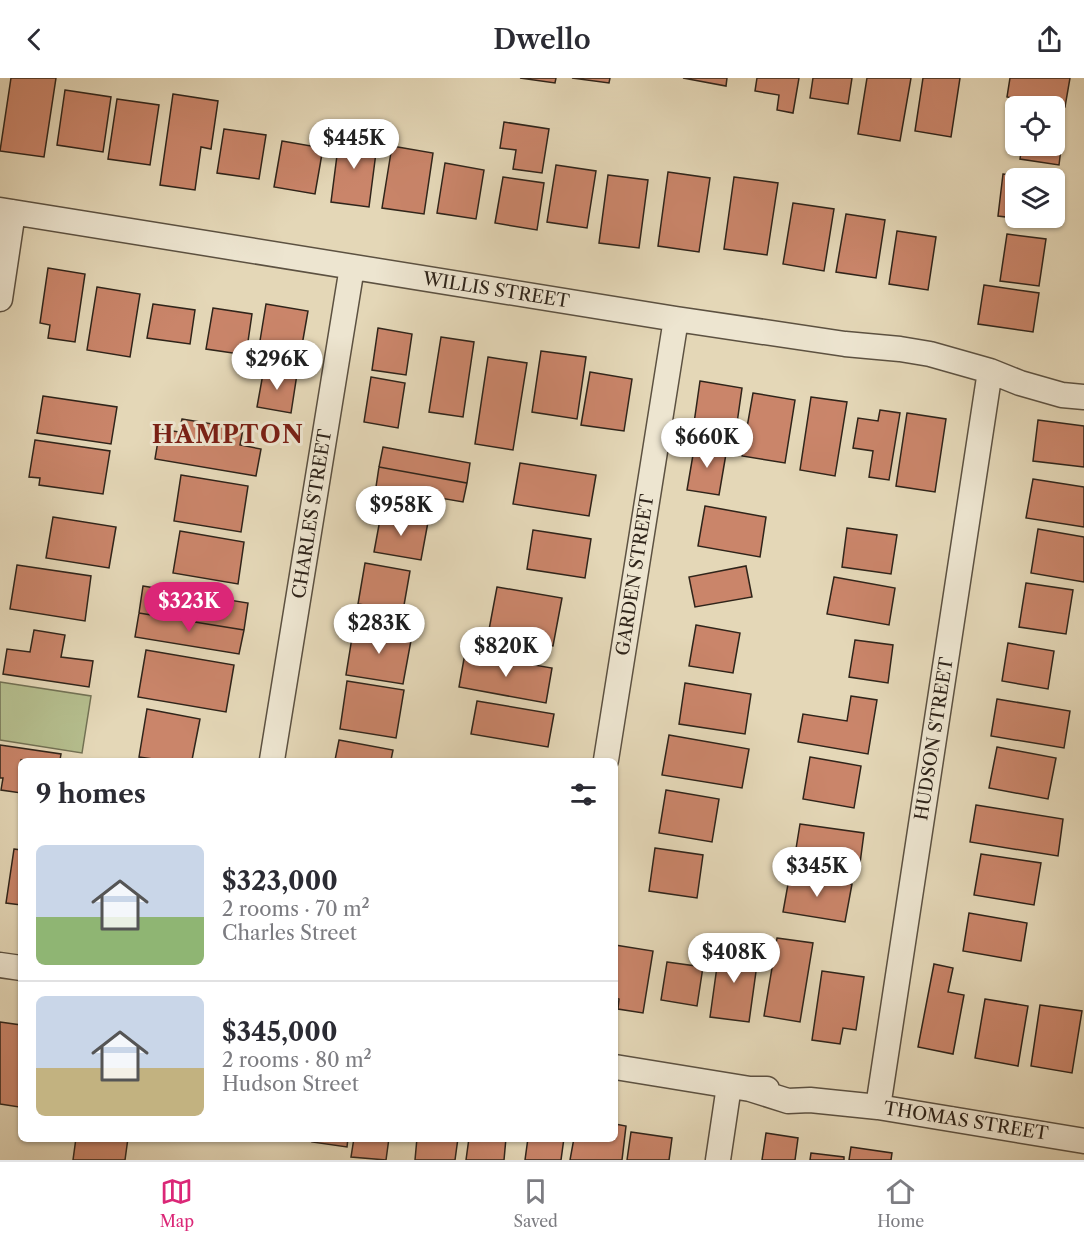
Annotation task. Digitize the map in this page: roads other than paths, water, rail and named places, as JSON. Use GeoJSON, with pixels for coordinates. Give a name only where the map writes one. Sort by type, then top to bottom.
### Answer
{"type":"FeatureCollection","features":[{"type":"Feature","properties":{"kind":"street","name":"WILLIS STREET"},"geometry":{"type":"LineString","coordinates":[[7,211],[676,319],[845,344],[910,350],[990,371],[1020,383],[1062,395],[1084,395]]}},
{"type":"Feature","properties":{"kind":"street"},"geometry":{"type":"LineString","coordinates":[[0,299],[7,211]]}},
{"type":"Feature","properties":{"kind":"street","name":"CHARLES STREET"},"geometry":{"type":"LineString","coordinates":[[272,758],[352,267]]}},
{"type":"Feature","properties":{"kind":"street","name":"GARDEN STREET"},"geometry":{"type":"LineString","coordinates":[[606,758],[676,319]]}},
{"type":"Feature","properties":{"kind":"street","name":"HUDSON STREET"},"geometry":{"type":"LineString","coordinates":[[878,1107],[990,371]]}},
{"type":"Feature","properties":{"kind":"street"},"geometry":{"type":"LineString","coordinates":[[0,965],[18,968]]}},
{"type":"Feature","properties":{"kind":"street","name":"THOMAS STREET"},"geometry":{"type":"LineString","coordinates":[[618,1068],[740,1088],[812,1089],[848,1103],[1084,1141]]}},
{"type":"Feature","properties":{"kind":"street"},"geometry":{"type":"LineString","coordinates":[[718,1160],[740,1088]]}},
{"type":"Feature","properties":{"kind":"district","name":"HAMPTON"},"geometry":{"type":"Point","coordinates":[228,434]}}]}
